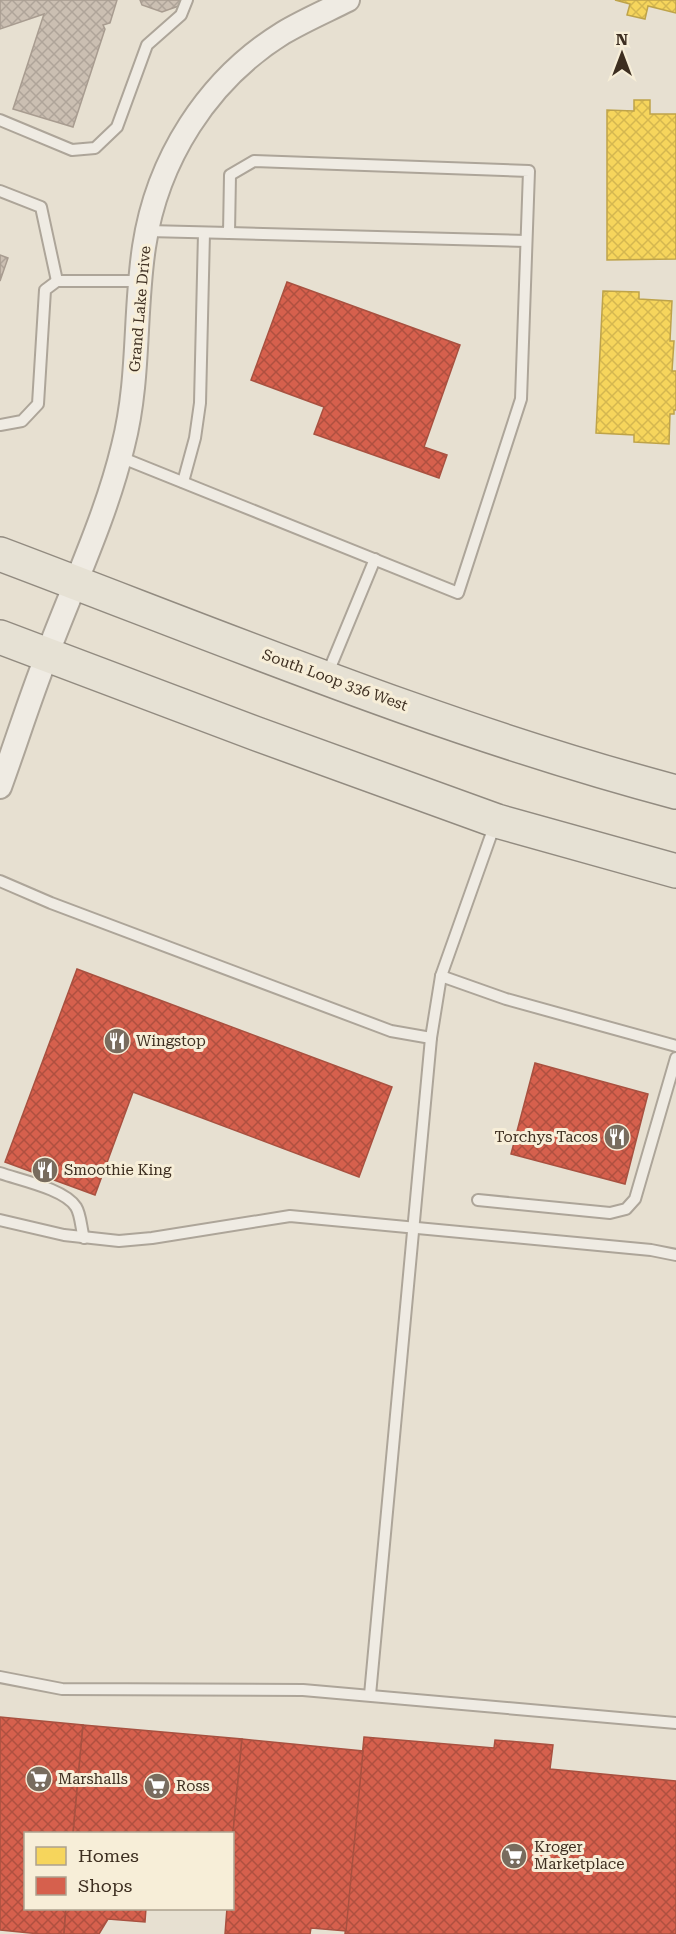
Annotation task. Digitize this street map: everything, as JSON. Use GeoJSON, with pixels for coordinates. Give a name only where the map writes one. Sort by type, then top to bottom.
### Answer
{"type":"FeatureCollection","features":[{"type":"Feature","properties":{"kind":"main road","name":"South Loop 336 West"},"geometry":{"type":"LineString","coordinates":[[0,554],[326,678],[512,744],[676,792]]}},
{"type":"Feature","properties":{"kind":"main road"},"geometry":{"type":"LineString","coordinates":[[0,637],[496,821],[676,871]]}},
{"type":"Feature","properties":{"kind":"street","name":"Grand Lake Drive"},"geometry":{"type":"LineString","coordinates":[[0,787],[47,655],[110,493],[120,457],[134,395],[144,247],[158,187],[185,130],[213,93],[235,69],[283,33],[348,0]]}},
{"type":"Feature","properties":{"kind":"lane"},"geometry":{"type":"LineString","coordinates":[[0,120],[72,150],[95,148],[117,127],[147,45],[181,15],[187,0]]}},
{"type":"Feature","properties":{"kind":"lane"},"geometry":{"type":"LineString","coordinates":[[120,457],[458,593],[521,399],[529,171],[254,162],[230,175],[229,233]]}},
{"type":"Feature","properties":{"kind":"lane"},"geometry":{"type":"LineString","coordinates":[[0,191],[41,207],[57,281]]}},
{"type":"Feature","properties":{"kind":"lane"},"geometry":{"type":"LineString","coordinates":[[148,231],[526,241]]}},
{"type":"Feature","properties":{"kind":"lane"},"geometry":{"type":"LineString","coordinates":[[183,482],[195,438],[200,402],[204,232]]}},
{"type":"Feature","properties":{"kind":"lane"},"geometry":{"type":"LineString","coordinates":[[0,425],[22,421],[38,404],[45,290],[57,281],[141,281]]}},
{"type":"Feature","properties":{"kind":"lane"},"geometry":{"type":"LineString","coordinates":[[326,678],[375,559]]}},
{"type":"Feature","properties":{"kind":"lane"},"geometry":{"type":"LineString","coordinates":[[370,1695],[432,1038],[441,976],[496,821]]}},
{"type":"Feature","properties":{"kind":"lane"},"geometry":{"type":"LineString","coordinates":[[0,880],[51,903],[391,1031],[432,1038]]}},
{"type":"Feature","properties":{"kind":"lane"},"geometry":{"type":"LineString","coordinates":[[441,976],[506,999],[676,1046]]}},
{"type":"Feature","properties":{"kind":"lane"},"geometry":{"type":"LineString","coordinates":[[478,1200],[610,1213],[626,1209],[635,1198],[676,1058]]}},
{"type":"Feature","properties":{"kind":"lane"},"geometry":{"type":"LineString","coordinates":[[0,1173],[70,1199],[77,1209],[84,1238]]}},
{"type":"Feature","properties":{"kind":"lane"},"geometry":{"type":"LineString","coordinates":[[0,1220],[84,1238],[119,1241],[152,1238],[290,1216],[651,1250],[676,1255]]}},
{"type":"Feature","properties":{"kind":"lane"},"geometry":{"type":"LineString","coordinates":[[0,1677],[62,1689],[303,1690],[676,1723]]}},
{"type":"Feature","properties":{"kind":"building: Homes"},"geometry":{"type":"Polygon","coordinates":[[[615,0],[676,0],[676,13],[648,6],[645,19],[627,15],[630,4],[615,0]]]}},
{"type":"Feature","properties":{"kind":"building: Homes"},"geometry":{"type":"Polygon","coordinates":[[[634,100],[650,100],[650,114],[676,114],[676,259],[607,260],[607,110],[634,111],[634,100]]]}},
{"type":"Feature","properties":{"kind":"building: Homes"},"geometry":{"type":"Polygon","coordinates":[[[603,291],[639,292],[639,299],[672,301],[670,341],[674,341],[672,371],[676,371],[676,410],[674,414],[670,414],[669,444],[634,442],[634,435],[596,433],[603,291]]]}},
{"type":"Feature","properties":{"kind":"building: Shops"},"geometry":{"type":"Polygon","coordinates":[[[287,282],[460,345],[424,447],[447,455],[439,478],[314,434],[324,407],[251,380],[287,282]]]}},
{"type":"Feature","properties":{"kind":"building: Shops"},"geometry":{"type":"Polygon","coordinates":[[[77,969],[392,1087],[359,1177],[133,1092],[95,1195],[5,1162],[77,969]]]}},
{"type":"Feature","properties":{"kind":"building: Shops"},"geometry":{"type":"Polygon","coordinates":[[[535,1063],[648,1094],[625,1184],[511,1154],[535,1063]]]}},
{"type":"Feature","properties":{"kind":"building: Shops","name":"Marshalls"},"geometry":{"type":"Polygon","coordinates":[[[0,1717],[83,1725],[73,1832],[24,1832],[24,1910],[66,1910],[64,1934],[0,1930],[0,1717]]]}},
{"type":"Feature","properties":{"kind":"building: Shops","name":"Ross"},"geometry":{"type":"Polygon","coordinates":[[[83,1725],[242,1739],[233,1832],[73,1832],[83,1725]]]}},
{"type":"Feature","properties":{"kind":"building: Shops","name":"Kroger Marketplace"},"geometry":{"type":"Polygon","coordinates":[[[364,1737],[494,1748],[495,1740],[553,1745],[550,1769],[676,1781],[676,1934],[345,1934],[364,1737]]]}},
{"type":"Feature","properties":{"kind":"building: Shops"},"geometry":{"type":"Polygon","coordinates":[[[242,1739],[363,1751],[346,1931],[311,1928],[310,1934],[225,1934],[227,1910],[234,1910],[233,1832],[242,1739]]]}},
{"type":"Feature","properties":{"kind":"building: Shops"},"geometry":{"type":"Polygon","coordinates":[[[66,1910],[146,1910],[145,1922],[108,1919],[99,1934],[64,1934],[66,1910]]]}},
{"type":"Feature","properties":{"kind":"building: Other"},"geometry":{"type":"Polygon","coordinates":[[[0,0],[117,0],[110,23],[103,25],[105,29],[73,127],[13,109],[44,14],[0,29],[0,0]]]}},
{"type":"Feature","properties":{"kind":"building: Other"},"geometry":{"type":"Polygon","coordinates":[[[140,0],[181,0],[179,6],[162,12],[142,5],[140,0]]]}},
{"type":"Feature","properties":{"kind":"building: Other"},"geometry":{"type":"Polygon","coordinates":[[[0,255],[8,258],[0,281],[0,255]]]}},
{"type":"Feature","properties":{"kind":"place","name":"Wingstop"},"geometry":{"type":"Point","coordinates":[117,1041]}},
{"type":"Feature","properties":{"kind":"place","name":"Torchys Tacos"},"geometry":{"type":"Point","coordinates":[617,1137]}},
{"type":"Feature","properties":{"kind":"place","name":"Smoothie King"},"geometry":{"type":"Point","coordinates":[45,1170]}},
{"type":"Feature","properties":{"kind":"place","name":"Marshalls"},"geometry":{"type":"Point","coordinates":[39,1779]}},
{"type":"Feature","properties":{"kind":"place","name":"Ross"},"geometry":{"type":"Point","coordinates":[157,1786]}},
{"type":"Feature","properties":{"kind":"place","name":"Kroger Marketplace"},"geometry":{"type":"Point","coordinates":[514,1856]}}]}
